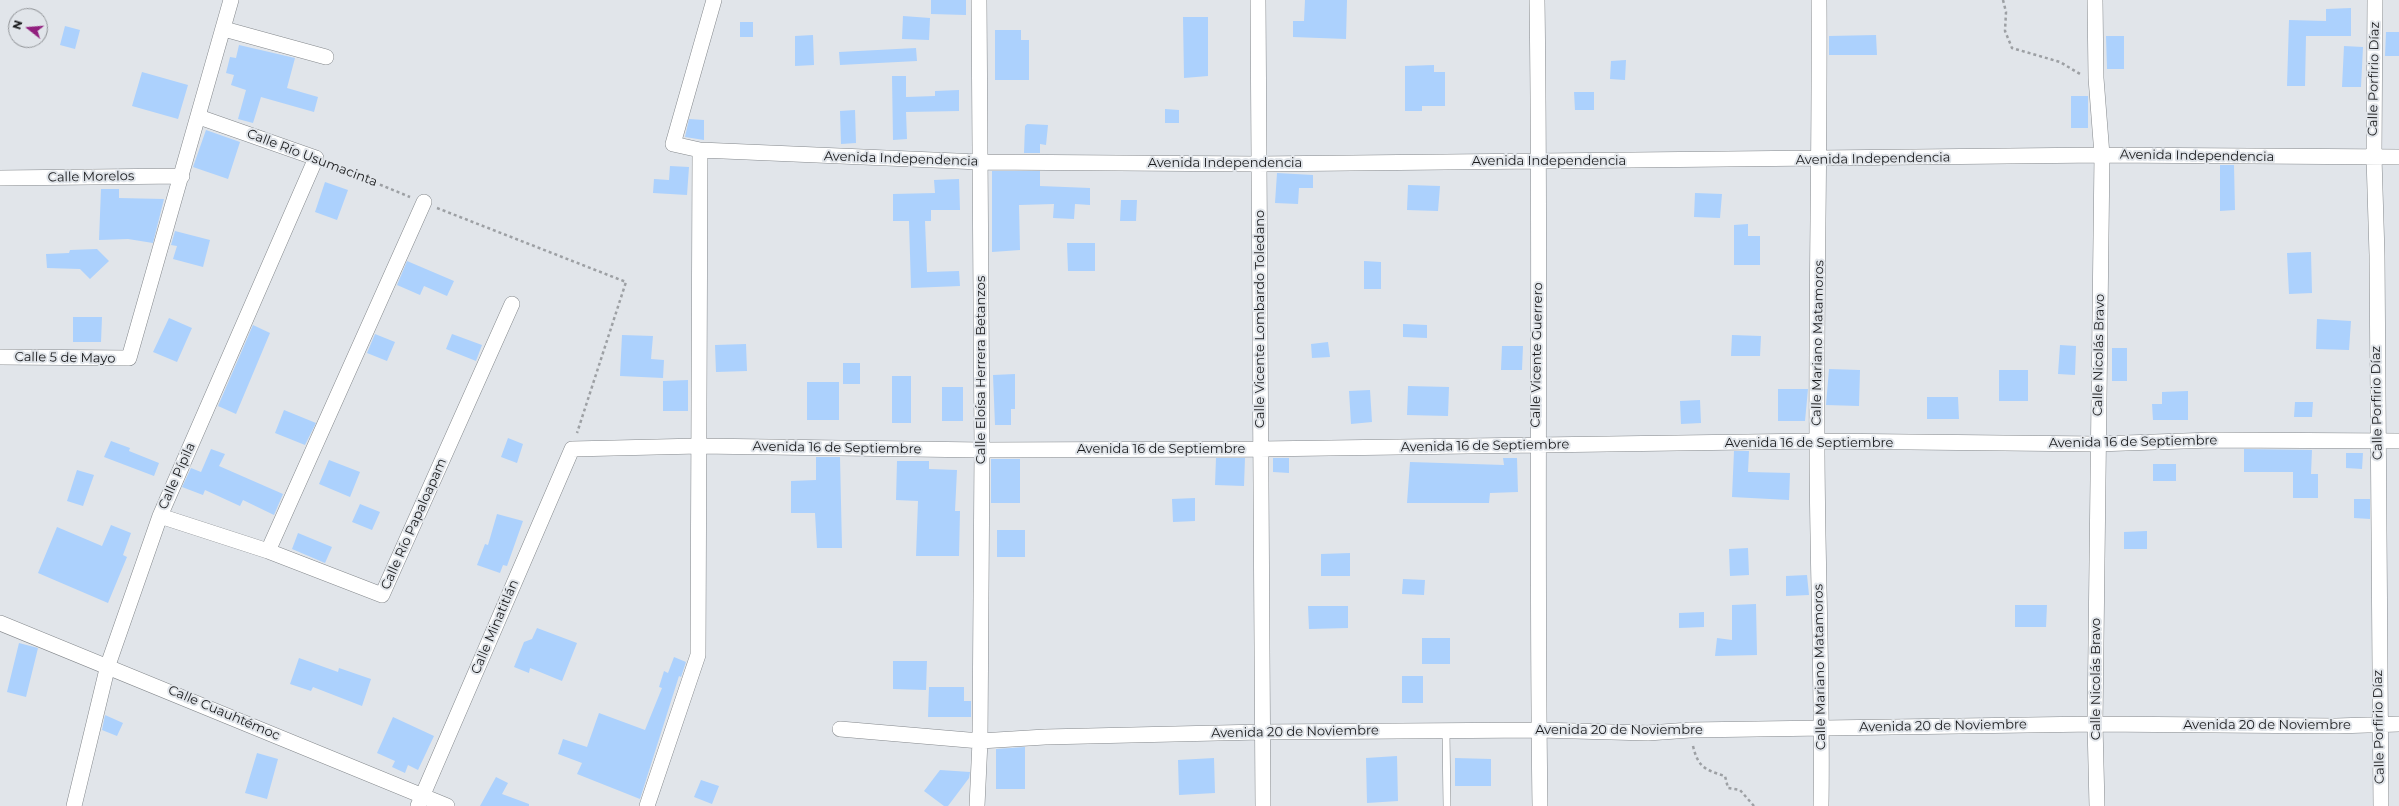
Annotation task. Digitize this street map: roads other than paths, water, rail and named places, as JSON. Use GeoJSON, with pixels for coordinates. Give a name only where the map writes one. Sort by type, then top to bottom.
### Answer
{"type":"FeatureCollection","features":[{"type":"Feature","properties":{"kind":"street"},"geometry":{"type":"LineString","coordinates":[[182,176],[224,30],[231,0]]}},
{"type":"Feature","properties":{"kind":"street","name":"Avenida Independencia"},"geometry":{"type":"LineString","coordinates":[[714,0],[673,144],[700,150],[980,162],[1258,164],[1820,160],[2102,155],[2399,157]]}},
{"type":"Feature","properties":{"kind":"street","name":"Calle Eloísa Herrera Betanzos"},"geometry":{"type":"LineString","coordinates":[[977,806],[980,741],[982,450],[979,0]]}},
{"type":"Feature","properties":{"kind":"street","name":"Calle Vicente Lombardo Toledano"},"geometry":{"type":"LineString","coordinates":[[1258,0],[1261,732],[1263,806]]}},
{"type":"Feature","properties":{"kind":"street","name":"Calle Vicente Guerrero"},"geometry":{"type":"LineString","coordinates":[[1537,0],[1539,161],[1537,445],[1538,730],[1540,806]]}},
{"type":"Feature","properties":{"kind":"street","name":"Calle Mariano Matamoros"},"geometry":{"type":"LineString","coordinates":[[1819,0],[1820,160],[1817,441],[1822,728],[1821,806]]}},
{"type":"Feature","properties":{"kind":"street","name":"Calle Nicolás Bravo"},"geometry":{"type":"LineString","coordinates":[[2095,0],[2096,78],[2102,155],[2097,444],[2095,724],[2097,806]]}},
{"type":"Feature","properties":{"kind":"street","name":"Calle Porfirio Díaz"},"geometry":{"type":"LineString","coordinates":[[2375,0],[2374,157],[2377,255],[2379,724],[2381,806]]}},
{"type":"Feature","properties":{"kind":"street"},"geometry":{"type":"LineString","coordinates":[[224,30],[326,57]]}},
{"type":"Feature","properties":{"kind":"street","name":"Calle Río Usumacinta"},"geometry":{"type":"LineString","coordinates":[[199,116],[316,158]]}},
{"type":"Feature","properties":{"kind":"street"},"geometry":{"type":"LineString","coordinates":[[647,806],[698,655],[700,150]]}},
{"type":"Feature","properties":{"kind":"street","name":"Calle Pípila"},"geometry":{"type":"LineString","coordinates":[[74,806],[108,665],[160,516],[316,158]]}},
{"type":"Feature","properties":{"kind":"street","name":"Calle Morelos"},"geometry":{"type":"LineString","coordinates":[[0,178],[182,176]]}},
{"type":"Feature","properties":{"kind":"street","name":"Calle 5 de Mayo"},"geometry":{"type":"LineString","coordinates":[[0,357],[129,358],[182,176]]}},
{"type":"Feature","properties":{"kind":"street"},"geometry":{"type":"LineString","coordinates":[[268,552],[424,202]]}},
{"type":"Feature","properties":{"kind":"street","name":"Calle Río Papaloapam"},"geometry":{"type":"LineString","coordinates":[[160,516],[268,552],[382,595],[512,304]]}},
{"type":"Feature","properties":{"kind":"street","name":"Avenida 16 de Septiembre"},"geometry":{"type":"LineString","coordinates":[[572,449],[699,446],[982,450],[1260,449],[1817,441],[2097,444],[2212,440],[2399,441]]}},
{"type":"Feature","properties":{"kind":"street","name":"Calle Minatitlán"},"geometry":{"type":"LineString","coordinates":[[420,801],[572,449]]}},
{"type":"Feature","properties":{"kind":"street","name":"Calle Cuauhtémoc"},"geometry":{"type":"LineString","coordinates":[[0,623],[108,665],[420,801],[447,806]]}},
{"type":"Feature","properties":{"kind":"street","name":"Avenida 20 de Noviembre"},"geometry":{"type":"LineString","coordinates":[[840,729],[980,741],[1045,737],[1261,732],[1538,730],[1648,732],[1690,730],[2095,724],[2336,726],[2399,724]]}},
{"type":"Feature","properties":{"kind":"lane"},"geometry":{"type":"LineString","coordinates":[[1446,731],[1446,806]]}}]}
